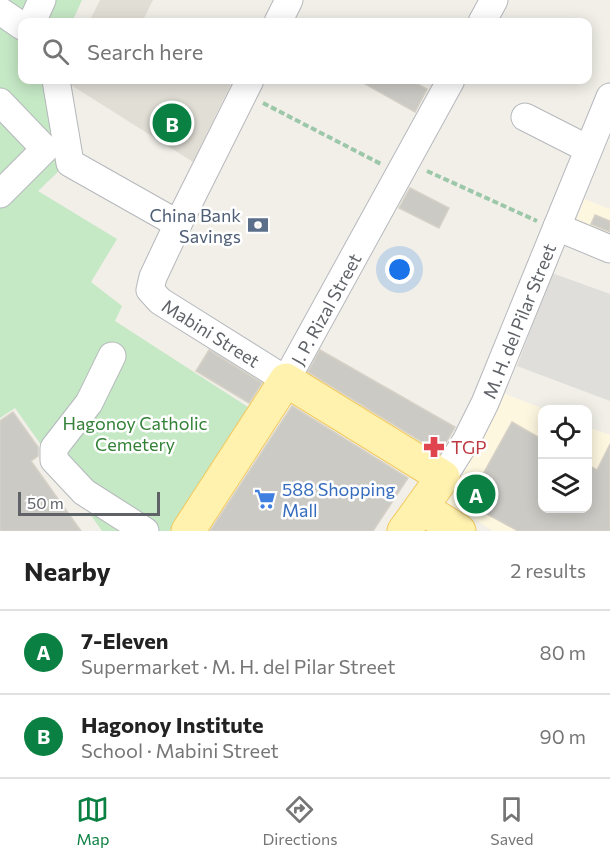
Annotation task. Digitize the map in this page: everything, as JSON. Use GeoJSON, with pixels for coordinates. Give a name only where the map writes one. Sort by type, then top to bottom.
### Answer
{"type":"FeatureCollection","features":[{"type":"Feature","properties":{"kind":"main road","name":"Mabini Street"},"geometry":{"type":"LineString","coordinates":[[286,380],[443,477]]}},
{"type":"Feature","properties":{"kind":"main road","name":"J. P. Rizal Street"},"geometry":{"type":"LineString","coordinates":[[188,531],[286,380]]}},
{"type":"Feature","properties":{"kind":"main road","name":"M. H. del Pilar Street"},"geometry":{"type":"LineString","coordinates":[[413,519],[443,477]]}},
{"type":"Feature","properties":{"kind":"main road"},"geometry":{"type":"LineString","coordinates":[[413,519],[459,531]]}},
{"type":"Feature","properties":{"kind":"street"},"geometry":{"type":"LineString","coordinates":[[34,18],[42,0]]}},
{"type":"Feature","properties":{"kind":"street"},"geometry":{"type":"LineString","coordinates":[[280,18],[289,0]]}},
{"type":"Feature","properties":{"kind":"street"},"geometry":{"type":"LineString","coordinates":[[484,18],[494,0]]}},
{"type":"Feature","properties":{"kind":"street"},"geometry":{"type":"LineString","coordinates":[[0,11],[18,23]]}},
{"type":"Feature","properties":{"kind":"street"},"geometry":{"type":"LineString","coordinates":[[57,84],[70,163],[178,224]]}},
{"type":"Feature","properties":{"kind":"street","name":"J. P. Rizal Street"},"geometry":{"type":"LineString","coordinates":[[286,380],[449,84]]}},
{"type":"Feature","properties":{"kind":"street","name":"Mabini Street"},"geometry":{"type":"LineString","coordinates":[[247,86],[150,284],[153,295],[286,380]]}},
{"type":"Feature","properties":{"kind":"street","name":"M. H. del Pilar Street"},"geometry":{"type":"LineString","coordinates":[[443,477],[466,441],[485,403],[610,97]]}},
{"type":"Feature","properties":{"kind":"street"},"geometry":{"type":"LineString","coordinates":[[0,102],[45,150],[0,195]]}},
{"type":"Feature","properties":{"kind":"street"},"geometry":{"type":"LineString","coordinates":[[525,117],[588,149]]}},
{"type":"Feature","properties":{"kind":"street"},"geometry":{"type":"LineString","coordinates":[[557,228],[610,249]]}},
{"type":"Feature","properties":{"kind":"street"},"geometry":{"type":"LineString","coordinates":[[112,356],[89,403],[54,447],[54,460],[84,492],[145,531]]}},
{"type":"Feature","properties":{"kind":"path"},"geometry":{"type":"LineString","coordinates":[[247,86],[404,168],[557,228]]}},
{"type":"Feature","properties":{"kind":"shaded area"},"geometry":{"type":"Polygon","coordinates":[[[100,0],[153,0],[144,18],[91,18],[100,0]]]}},
{"type":"Feature","properties":{"kind":"shaded area"},"geometry":{"type":"Polygon","coordinates":[[[69,84],[231,84],[193,162],[69,84]]]}},
{"type":"Feature","properties":{"kind":"shaded area"},"geometry":{"type":"Polygon","coordinates":[[[584,199],[610,209],[610,243],[573,229],[584,199]]]}},
{"type":"Feature","properties":{"kind":"shaded area"},"geometry":{"type":"Polygon","coordinates":[[[552,273],[610,294],[610,401],[517,366],[552,273]]]}},
{"type":"Feature","properties":{"kind":"shaded area"},"geometry":{"type":"Polygon","coordinates":[[[505,394],[538,407],[538,513],[592,513],[592,428],[610,435],[610,531],[493,531],[448,503],[505,394]]]}},
{"type":"Feature","properties":{"kind":"green space","name":"Hagonoy Catholic Cemetery"},"geometry":{"type":"Polygon","coordinates":[[[0,0],[82,0],[74,18],[18,18],[18,84],[51,84],[61,169],[38,191],[117,239],[91,282],[122,306],[115,321],[251,409],[170,531],[102,531],[15,408],[0,418],[0,0]]]}},
{"type":"Feature","properties":{"kind":"building"},"geometry":{"type":"Polygon","coordinates":[[[365,84],[418,84],[427,89],[415,112],[365,84]]]}},
{"type":"Feature","properties":{"kind":"building"},"geometry":{"type":"Polygon","coordinates":[[[410,188],[449,208],[439,228],[399,208],[410,188]]]}},
{"type":"Feature","properties":{"kind":"building"},"geometry":{"type":"Polygon","coordinates":[[[595,215],[610,221],[610,232],[591,224],[595,215]]]}},
{"type":"Feature","properties":{"kind":"building"},"geometry":{"type":"Polygon","coordinates":[[[209,350],[262,383],[249,403],[196,371],[209,350]]]}},
{"type":"Feature","properties":{"kind":"building"},"geometry":{"type":"Polygon","coordinates":[[[320,350],[455,427],[440,453],[308,372],[320,350]]]}},
{"type":"Feature","properties":{"kind":"building"},"geometry":{"type":"Polygon","coordinates":[[[292,406],[408,478],[373,531],[210,531],[292,406]]]}},
{"type":"Feature","properties":{"kind":"building"},"geometry":{"type":"Polygon","coordinates":[[[13,412],[38,447],[38,456],[31,461],[81,531],[0,531],[0,421],[13,412]]]}},
{"type":"Feature","properties":{"kind":"building"},"geometry":{"type":"Polygon","coordinates":[[[512,422],[538,437],[538,513],[592,513],[592,467],[597,470],[610,444],[610,531],[518,531],[467,503],[512,422]]]}},
{"type":"Feature","properties":{"kind":"place","name":"Hagonoy Institute"},"geometry":{"type":"Point","coordinates":[172,123]}},
{"type":"Feature","properties":{"kind":"place","name":"China Bank Savings"},"geometry":{"type":"Point","coordinates":[258,225]}},
{"type":"Feature","properties":{"kind":"place","name":"TGP"},"geometry":{"type":"Point","coordinates":[434,447]}},
{"type":"Feature","properties":{"kind":"place","name":"7-Eleven"},"geometry":{"type":"Point","coordinates":[476,494]}},
{"type":"Feature","properties":{"kind":"place","name":"588 Shopping Mall"},"geometry":{"type":"Point","coordinates":[265,499]}}]}
